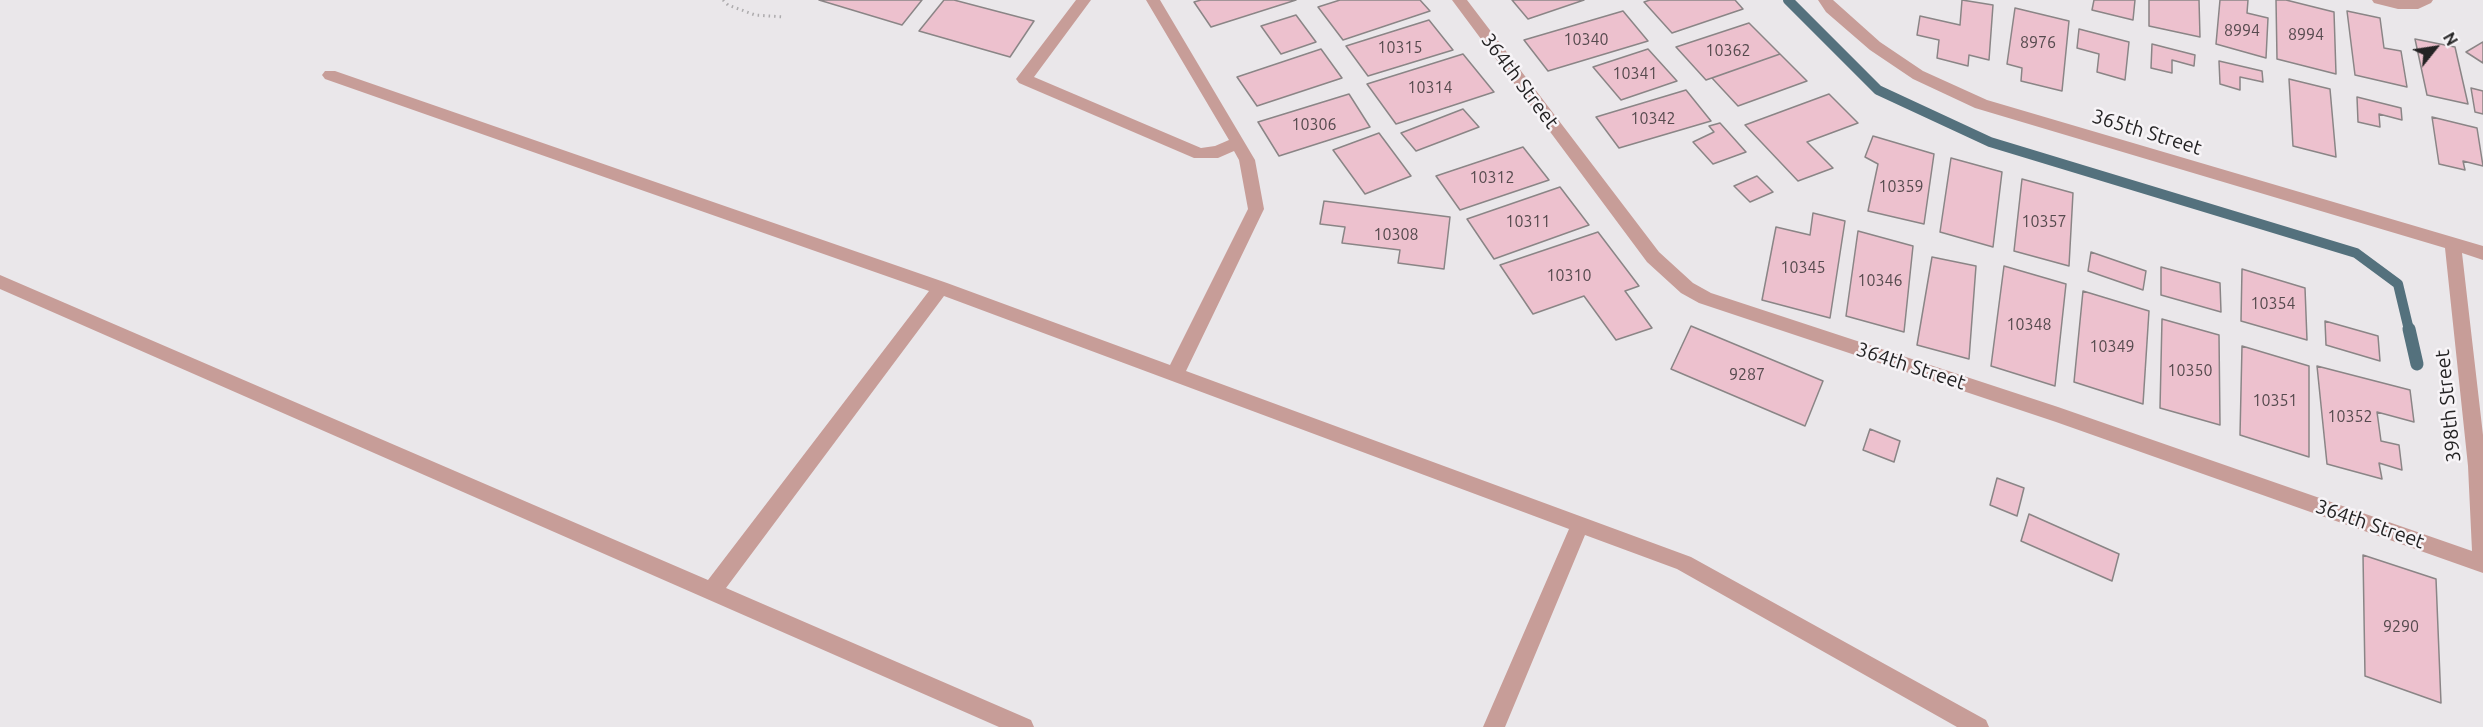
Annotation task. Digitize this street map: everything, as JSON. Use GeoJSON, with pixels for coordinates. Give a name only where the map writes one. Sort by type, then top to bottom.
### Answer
{"type":"FeatureCollection","features":[{"type":"Feature","properties":{"kind":"street"},"geometry":{"type":"LineString","coordinates":[[1084,0],[1024,79],[1200,154],[1218,152],[1238,142]]}},
{"type":"Feature","properties":{"kind":"street"},"geometry":{"type":"LineString","coordinates":[[1153,0],[1247,160],[1256,209],[1175,374]]}},
{"type":"Feature","properties":{"kind":"street","name":"364th Street"},"geometry":{"type":"LineString","coordinates":[[1459,0],[1653,257],[1687,288],[1696,293],[2091,426],[2483,563]]}},
{"type":"Feature","properties":{"kind":"street","name":"365th Street"},"geometry":{"type":"LineString","coordinates":[[1825,0],[1831,9],[1883,52],[1918,75],[1981,104],[2483,253]]}},
{"type":"Feature","properties":{"kind":"street"},"geometry":{"type":"LineString","coordinates":[[2379,0],[2398,4],[2418,4],[2426,0]]}},
{"type":"Feature","properties":{"kind":"street"},"geometry":{"type":"LineString","coordinates":[[330,75],[941,288],[1684,563],[1978,727]]}},
{"type":"Feature","properties":{"kind":"street","name":"398th Street"},"geometry":{"type":"LineString","coordinates":[[2453,245],[2477,466],[2483,563]]}},
{"type":"Feature","properties":{"kind":"street"},"geometry":{"type":"LineString","coordinates":[[0,282],[1023,727]]}},
{"type":"Feature","properties":{"kind":"street"},"geometry":{"type":"LineString","coordinates":[[711,592],[941,288]]}},
{"type":"Feature","properties":{"kind":"street"},"geometry":{"type":"LineString","coordinates":[[1494,727],[1580,525]]}},
{"type":"Feature","properties":{"kind":"path"},"geometry":{"type":"LineString","coordinates":[[723,0],[728,5],[755,15],[785,17]]}},
{"type":"Feature","properties":{"kind":"building"},"geometry":{"type":"Polygon","coordinates":[[[819,0],[922,0],[902,25],[819,0]]]}},
{"type":"Feature","properties":{"kind":"building"},"geometry":{"type":"Polygon","coordinates":[[[944,0],[954,0],[1034,21],[1010,57],[919,31],[944,0]]]}},
{"type":"Feature","properties":{"kind":"building"},"geometry":{"type":"Polygon","coordinates":[[[1201,0],[1296,0],[1211,27],[1194,2],[1201,0]]]}},
{"type":"Feature","properties":{"kind":"building"},"geometry":{"type":"Polygon","coordinates":[[[1340,0],[1420,0],[1430,11],[1343,40],[1318,7],[1340,0]]]}},
{"type":"Feature","properties":{"kind":"building"},"geometry":{"type":"Polygon","coordinates":[[[1512,0],[1584,0],[1528,19],[1512,0]]]}},
{"type":"Feature","properties":{"kind":"building"},"geometry":{"type":"Polygon","coordinates":[[[1650,0],[1735,0],[1743,9],[1672,33],[1644,2],[1650,0]]]}},
{"type":"Feature","properties":{"kind":"building"},"geometry":{"type":"Polygon","coordinates":[[[1962,0],[1993,5],[1989,60],[1969,55],[1968,66],[1937,58],[1939,40],[1917,35],[1920,16],[1960,25],[1962,0]]]}},
{"type":"Feature","properties":{"kind":"building"},"geometry":{"type":"Polygon","coordinates":[[[2094,0],[2135,0],[2133,20],[2092,10],[2094,0]]]}},
{"type":"Feature","properties":{"kind":"building"},"geometry":{"type":"Polygon","coordinates":[[[2149,0],[2199,0],[2200,37],[2149,26],[2149,0]]]}},
{"type":"Feature","properties":{"kind":"building"},"geometry":{"type":"Polygon","coordinates":[[[2220,0],[2248,0],[2247,13],[2268,18],[2266,58],[2216,44],[2220,0]]]}},
{"type":"Feature","properties":{"kind":"building"},"geometry":{"type":"Polygon","coordinates":[[[2276,0],[2286,0],[2334,12],[2336,74],[2277,59],[2276,0]]]}},
{"type":"Feature","properties":{"kind":"building"},"geometry":{"type":"Polygon","coordinates":[[[2015,8],[2069,21],[2062,91],[2021,81],[2022,68],[2007,64],[2015,8]]]}},
{"type":"Feature","properties":{"kind":"building"},"geometry":{"type":"Polygon","coordinates":[[[1623,11],[1648,41],[1548,71],[1524,40],[1623,11]]]}},
{"type":"Feature","properties":{"kind":"building"},"geometry":{"type":"Polygon","coordinates":[[[2347,11],[2380,18],[2384,48],[2401,51],[2407,87],[2355,75],[2347,11]]]}},
{"type":"Feature","properties":{"kind":"building"},"geometry":{"type":"Polygon","coordinates":[[[1296,15],[1316,42],[1281,54],[1261,26],[1296,15]]]}},
{"type":"Feature","properties":{"kind":"building"},"geometry":{"type":"Polygon","coordinates":[[[1429,20],[1453,50],[1368,76],[1346,46],[1429,20]]]}},
{"type":"Feature","properties":{"kind":"building"},"geometry":{"type":"Polygon","coordinates":[[[1749,23],[1780,54],[1706,80],[1676,47],[1749,23]]]}},
{"type":"Feature","properties":{"kind":"building"},"geometry":{"type":"Polygon","coordinates":[[[2079,29],[2129,42],[2125,80],[2097,72],[2099,54],[2077,48],[2079,29]]]}},
{"type":"Feature","properties":{"kind":"building"},"geometry":{"type":"Polygon","coordinates":[[[2415,39],[2455,47],[2468,104],[2427,95],[2415,39]]]}},
{"type":"Feature","properties":{"kind":"building"},"geometry":{"type":"Polygon","coordinates":[[[2483,42],[2483,63],[2466,52],[2483,42]]]}},
{"type":"Feature","properties":{"kind":"building"},"geometry":{"type":"Polygon","coordinates":[[[2152,44],[2195,55],[2194,66],[2172,60],[2172,73],[2151,68],[2152,44]]]}},
{"type":"Feature","properties":{"kind":"building"},"geometry":{"type":"Polygon","coordinates":[[[1321,49],[1342,78],[1257,106],[1237,77],[1321,49]]]}},
{"type":"Feature","properties":{"kind":"building"},"geometry":{"type":"Polygon","coordinates":[[[1648,49],[1677,81],[1621,100],[1593,67],[1648,49]]]}},
{"type":"Feature","properties":{"kind":"building"},"geometry":{"type":"Polygon","coordinates":[[[1463,54],[1494,92],[1396,124],[1367,84],[1463,54]]]}},
{"type":"Feature","properties":{"kind":"building"},"geometry":{"type":"Polygon","coordinates":[[[1780,54],[1807,81],[1738,106],[1712,78],[1780,54]]]}},
{"type":"Feature","properties":{"kind":"building"},"geometry":{"type":"Polygon","coordinates":[[[2219,61],[2262,71],[2263,82],[2240,77],[2240,90],[2220,84],[2219,61]]]}},
{"type":"Feature","properties":{"kind":"building"},"geometry":{"type":"Polygon","coordinates":[[[2289,79],[2330,89],[2336,157],[2293,146],[2289,79]]]}},
{"type":"Feature","properties":{"kind":"building"},"geometry":{"type":"Polygon","coordinates":[[[2471,88],[2483,91],[2483,114],[2475,112],[2471,88]]]}},
{"type":"Feature","properties":{"kind":"building"},"geometry":{"type":"Polygon","coordinates":[[[1686,90],[1711,121],[1619,148],[1596,117],[1686,90]]]}},
{"type":"Feature","properties":{"kind":"building"},"geometry":{"type":"Polygon","coordinates":[[[1349,94],[1370,127],[1279,156],[1258,122],[1349,94]]]}},
{"type":"Feature","properties":{"kind":"building"},"geometry":{"type":"Polygon","coordinates":[[[1829,94],[1858,123],[1807,142],[1833,168],[1798,181],[1745,125],[1829,94]]]}},
{"type":"Feature","properties":{"kind":"building"},"geometry":{"type":"Polygon","coordinates":[[[2357,97],[2401,108],[2402,120],[2379,114],[2380,127],[2358,122],[2357,97]]]}},
{"type":"Feature","properties":{"kind":"building"},"geometry":{"type":"Polygon","coordinates":[[[1463,109],[1479,127],[1416,151],[1401,133],[1463,109]]]}},
{"type":"Feature","properties":{"kind":"building"},"geometry":{"type":"Polygon","coordinates":[[[2432,117],[2477,128],[2483,166],[2463,161],[2465,170],[2439,164],[2432,117]]]}},
{"type":"Feature","properties":{"kind":"building"},"geometry":{"type":"Polygon","coordinates":[[[1720,123],[1746,152],[1713,164],[1693,142],[1714,132],[1709,126],[1720,123]]]}},
{"type":"Feature","properties":{"kind":"building"},"geometry":{"type":"Polygon","coordinates":[[[1379,133],[1411,176],[1365,194],[1333,150],[1379,133]]]}},
{"type":"Feature","properties":{"kind":"building"},"geometry":{"type":"Polygon","coordinates":[[[1873,136],[1934,154],[1924,224],[1868,211],[1878,164],[1865,157],[1873,136]]]}},
{"type":"Feature","properties":{"kind":"building"},"geometry":{"type":"Polygon","coordinates":[[[1523,147],[1549,180],[1460,210],[1436,176],[1523,147]]]}},
{"type":"Feature","properties":{"kind":"building"},"geometry":{"type":"Polygon","coordinates":[[[1951,158],[2002,172],[1993,247],[1940,232],[1951,158]]]}},
{"type":"Feature","properties":{"kind":"building"},"geometry":{"type":"Polygon","coordinates":[[[1757,176],[1773,192],[1750,202],[1734,186],[1757,176]]]}},
{"type":"Feature","properties":{"kind":"building"},"geometry":{"type":"Polygon","coordinates":[[[2022,179],[2073,193],[2069,266],[2014,251],[2022,179]]]}},
{"type":"Feature","properties":{"kind":"building"},"geometry":{"type":"Polygon","coordinates":[[[1560,187],[1589,225],[1494,259],[1467,219],[1560,187]]]}},
{"type":"Feature","properties":{"kind":"building"},"geometry":{"type":"Polygon","coordinates":[[[1324,201],[1450,217],[1444,269],[1398,263],[1400,250],[1342,243],[1345,227],[1320,224],[1324,201]]]}},
{"type":"Feature","properties":{"kind":"building"},"geometry":{"type":"Polygon","coordinates":[[[1813,213],[1845,221],[1830,318],[1762,300],[1776,227],[1810,235],[1813,213]]]}},
{"type":"Feature","properties":{"kind":"building"},"geometry":{"type":"Polygon","coordinates":[[[1858,231],[1913,246],[1904,332],[1846,316],[1858,231]]]}},
{"type":"Feature","properties":{"kind":"building"},"geometry":{"type":"Polygon","coordinates":[[[1598,232],[1639,286],[1625,291],[1652,328],[1616,340],[1584,296],[1533,314],[1500,265],[1598,232]]]}},
{"type":"Feature","properties":{"kind":"building"},"geometry":{"type":"Polygon","coordinates":[[[2091,252],[2146,271],[2143,290],[2088,271],[2091,252]]]}},
{"type":"Feature","properties":{"kind":"building"},"geometry":{"type":"Polygon","coordinates":[[[1932,257],[1976,266],[1969,359],[1917,345],[1932,257]]]}},
{"type":"Feature","properties":{"kind":"building"},"geometry":{"type":"Polygon","coordinates":[[[2004,266],[2066,284],[2055,386],[1991,366],[2004,266]]]}},
{"type":"Feature","properties":{"kind":"building"},"geometry":{"type":"Polygon","coordinates":[[[2161,267],[2220,283],[2221,312],[2161,295],[2161,267]]]}},
{"type":"Feature","properties":{"kind":"building"},"geometry":{"type":"Polygon","coordinates":[[[2242,269],[2305,288],[2307,340],[2241,321],[2242,269]]]}},
{"type":"Feature","properties":{"kind":"building"},"geometry":{"type":"Polygon","coordinates":[[[2083,291],[2149,311],[2143,404],[2074,382],[2083,291]]]}},
{"type":"Feature","properties":{"kind":"building"},"geometry":{"type":"Polygon","coordinates":[[[2162,319],[2219,335],[2220,425],[2160,408],[2162,319]]]}},
{"type":"Feature","properties":{"kind":"building"},"geometry":{"type":"Polygon","coordinates":[[[2325,321],[2378,336],[2380,361],[2326,345],[2325,321]]]}},
{"type":"Feature","properties":{"kind":"building"},"geometry":{"type":"Polygon","coordinates":[[[1691,326],[1823,381],[1805,426],[1671,369],[1691,326]]]}},
{"type":"Feature","properties":{"kind":"building"},"geometry":{"type":"Polygon","coordinates":[[[2242,346],[2309,366],[2309,457],[2240,435],[2242,346]]]}},
{"type":"Feature","properties":{"kind":"building"},"geometry":{"type":"Polygon","coordinates":[[[2317,366],[2410,390],[2414,422],[2377,412],[2381,441],[2399,445],[2402,470],[2379,463],[2382,479],[2327,464],[2317,366]]]}},
{"type":"Feature","properties":{"kind":"building"},"geometry":{"type":"Polygon","coordinates":[[[1870,429],[1900,441],[1894,462],[1863,450],[1870,429]]]}},
{"type":"Feature","properties":{"kind":"building"},"geometry":{"type":"Polygon","coordinates":[[[1997,478],[2024,488],[2017,516],[1990,505],[1997,478]]]}},
{"type":"Feature","properties":{"kind":"building"},"geometry":{"type":"Polygon","coordinates":[[[2029,514],[2119,554],[2112,581],[2021,541],[2029,514]]]}},
{"type":"Feature","properties":{"kind":"building"},"geometry":{"type":"Polygon","coordinates":[[[2363,555],[2436,579],[2441,703],[2365,676],[2363,555]]]}},
{"type":"Feature","properties":{"kind":"waterway"},"geometry":{"type":"LineString","coordinates":[[1788,0],[1878,90],[1990,142],[2356,253],[2398,284],[2409,330]]}},
{"type":"Feature","properties":{"kind":"waterway"},"geometry":{"type":"LineString","coordinates":[[2409,329],[2417,364]]}}]}
